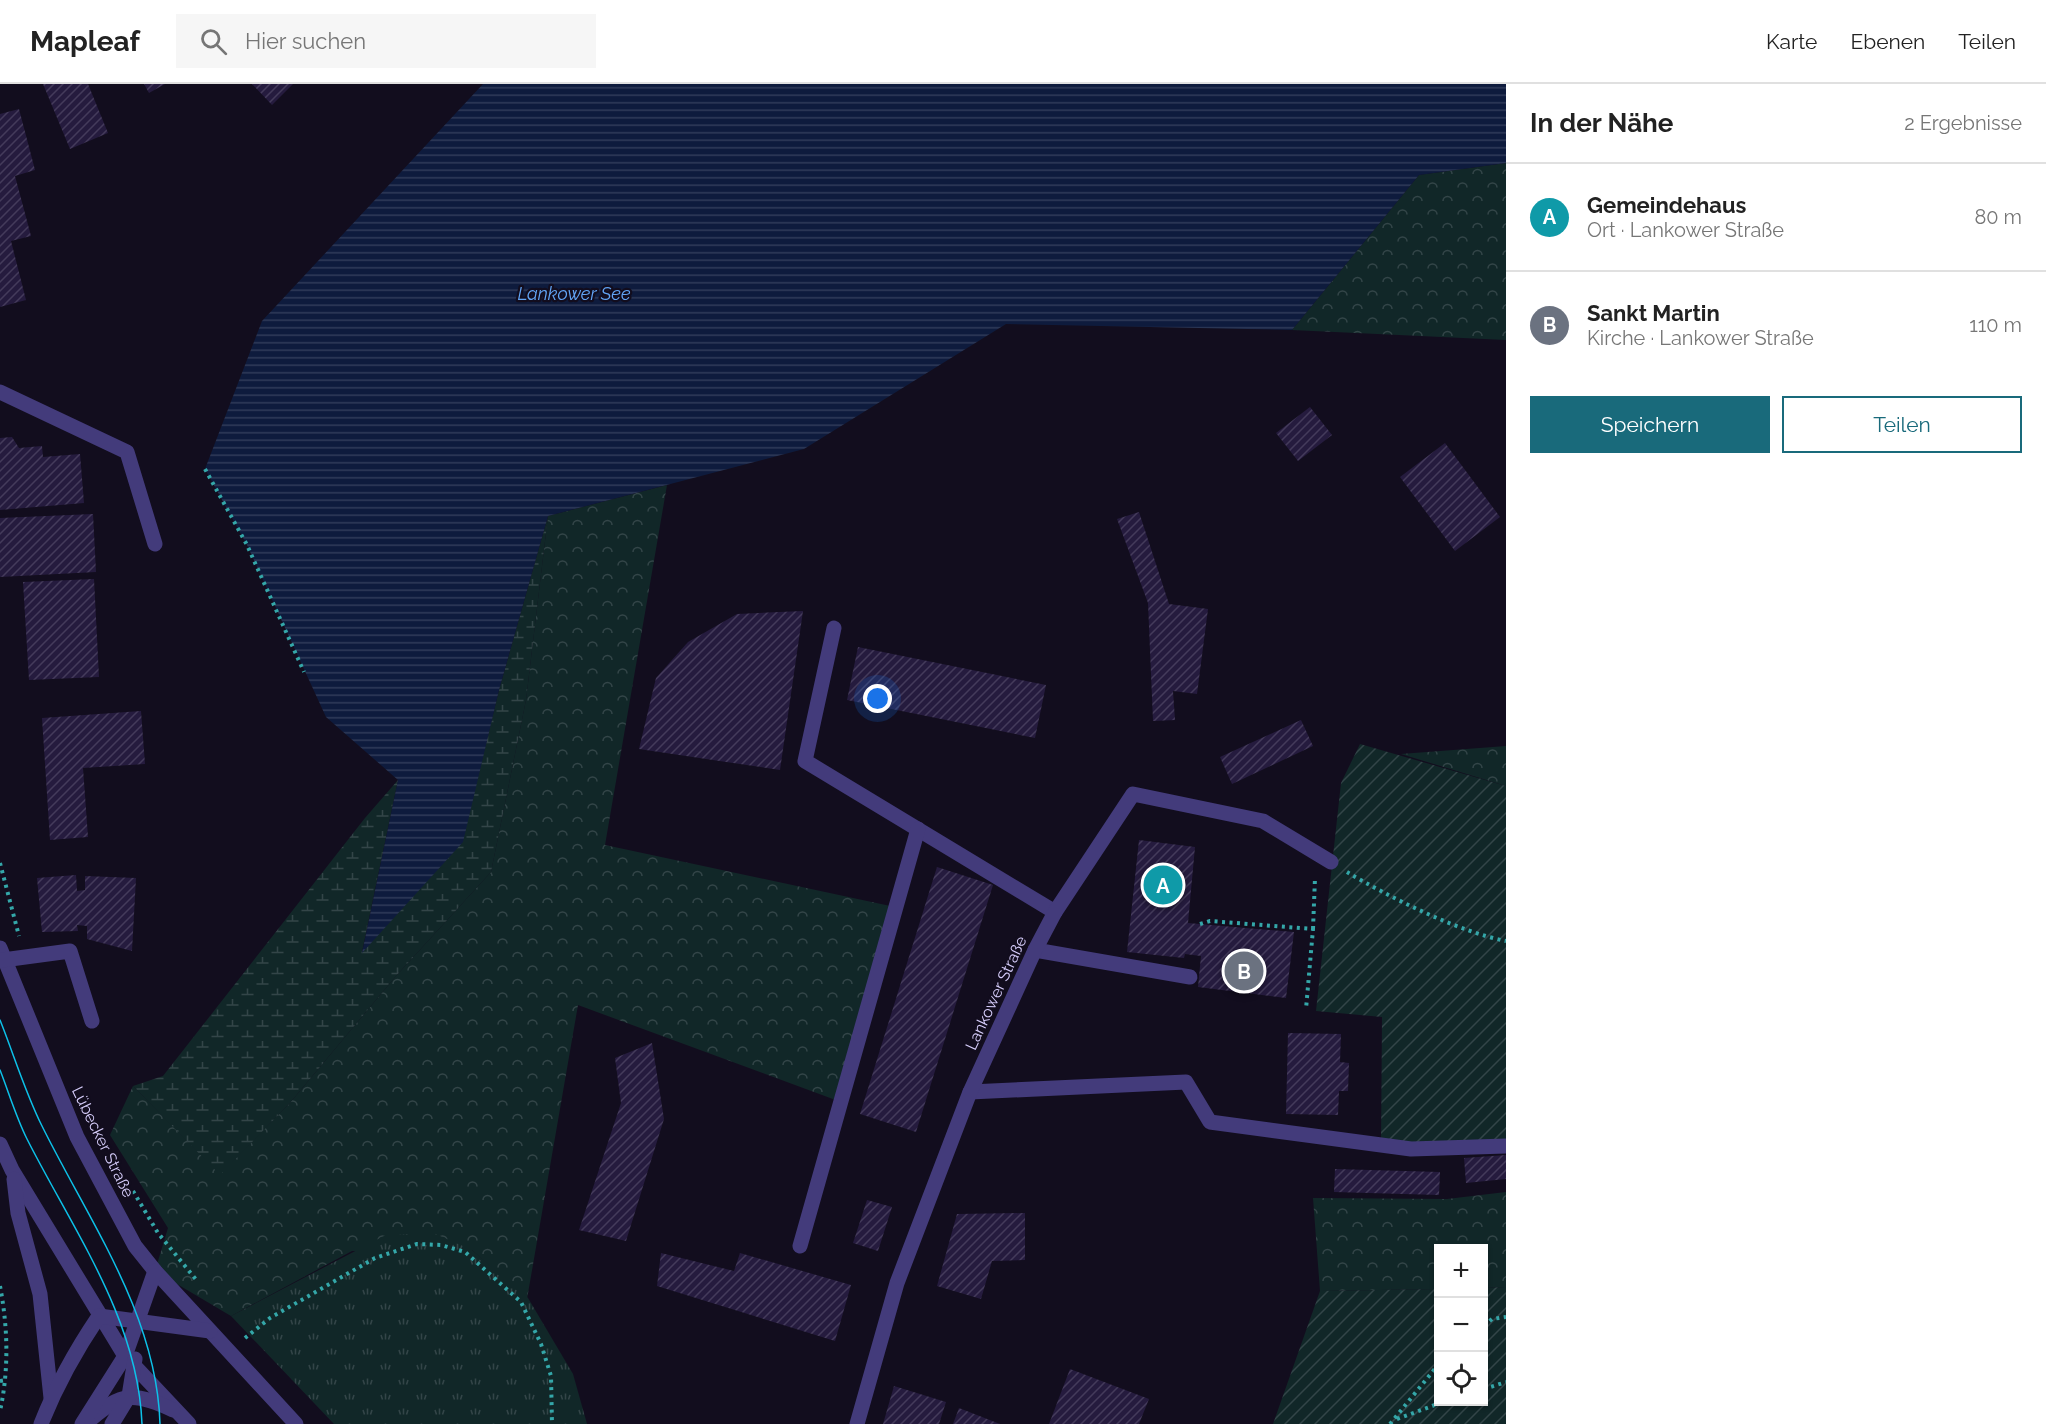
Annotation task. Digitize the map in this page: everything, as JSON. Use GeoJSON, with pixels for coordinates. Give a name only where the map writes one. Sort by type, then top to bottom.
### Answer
{"type":"FeatureCollection","features":[{"type":"Feature","properties":{"kind":"street"},"geometry":{"type":"LineString","coordinates":[[0,392],[127,452],[155,544]]}},
{"type":"Feature","properties":{"kind":"street"},"geometry":{"type":"LineString","coordinates":[[834,628],[805,761],[1055,912]]}},
{"type":"Feature","properties":{"kind":"street","name":"Lankower Straße"},"geometry":{"type":"LineString","coordinates":[[857,1424],[897,1283],[970,1092],[1035,950],[1055,912],[1133,794],[1263,820],[1331,862]]}},
{"type":"Feature","properties":{"kind":"street"},"geometry":{"type":"LineString","coordinates":[[800,1246],[918,829]]}},
{"type":"Feature","properties":{"kind":"street"},"geometry":{"type":"LineString","coordinates":[[1035,950],[1190,976]]}},
{"type":"Feature","properties":{"kind":"street"},"geometry":{"type":"LineString","coordinates":[[2,954],[25,957],[70,951],[92,1021]]}},
{"type":"Feature","properties":{"kind":"street","name":"Lübecker Straße"},"geometry":{"type":"LineString","coordinates":[[2,954],[77,1137],[135,1246],[210,1332],[296,1424]]}},
{"type":"Feature","properties":{"kind":"street"},"geometry":{"type":"LineString","coordinates":[[970,1092],[1186,1082],[1210,1122],[1411,1149],[1506,1146]]}},
{"type":"Feature","properties":{"kind":"street"},"geometry":{"type":"LineString","coordinates":[[0,1143],[12,1170],[99,1316],[130,1362],[184,1419]]}},
{"type":"Feature","properties":{"kind":"street"},"geometry":{"type":"LineString","coordinates":[[12,1170],[18,1213],[40,1294],[51,1398]]}},
{"type":"Feature","properties":{"kind":"street"},"geometry":{"type":"LineString","coordinates":[[112,1424],[129,1396],[130,1362],[139,1320],[155,1271]]}},
{"type":"Feature","properties":{"kind":"street"},"geometry":{"type":"LineString","coordinates":[[99,1316],[210,1332]]}},
{"type":"Feature","properties":{"kind":"street"},"geometry":{"type":"LineString","coordinates":[[41,1424],[51,1398],[79,1346],[99,1316]]}},
{"type":"Feature","properties":{"kind":"street"},"geometry":{"type":"LineString","coordinates":[[84,1424],[130,1362]]}},
{"type":"Feature","properties":{"kind":"street"},"geometry":{"type":"LineString","coordinates":[[84,1424],[107,1404],[129,1396],[141,1397],[184,1419]]}},
{"type":"Feature","properties":{"kind":"path"},"geometry":{"type":"LineString","coordinates":[[205,469],[247,545],[304,672]]}},
{"type":"Feature","properties":{"kind":"path"},"geometry":{"type":"LineString","coordinates":[[1306,1009],[1316,854]]}},
{"type":"Feature","properties":{"kind":"path"},"geometry":{"type":"LineString","coordinates":[[1331,862],[1393,897],[1442,919],[1506,941]]}},
{"type":"Feature","properties":{"kind":"path"},"geometry":{"type":"LineString","coordinates":[[0,863],[25,957]]}},
{"type":"Feature","properties":{"kind":"path"},"geometry":{"type":"LineString","coordinates":[[1200,924],[1210,921],[1312,929]]}},
{"type":"Feature","properties":{"kind":"path"},"geometry":{"type":"LineString","coordinates":[[128,1182],[158,1233],[201,1286]]}},
{"type":"Feature","properties":{"kind":"path"},"geometry":{"type":"LineString","coordinates":[[237,1330],[244,1339],[270,1318],[375,1258],[417,1244],[449,1247],[465,1252],[521,1302],[540,1344],[551,1377],[552,1424]]}},
{"type":"Feature","properties":{"kind":"path"},"geometry":{"type":"LineString","coordinates":[[0,1286],[5,1311],[7,1380],[0,1412]]}},
{"type":"Feature","properties":{"kind":"path"},"geometry":{"type":"LineString","coordinates":[[1488,1322],[1492,1319],[1506,1317]]}},
{"type":"Feature","properties":{"kind":"path"},"geometry":{"type":"LineString","coordinates":[[1390,1424],[1434,1370]]}},
{"type":"Feature","properties":{"kind":"path"},"geometry":{"type":"LineString","coordinates":[[0,1381],[7,1380]]}},
{"type":"Feature","properties":{"kind":"path"},"geometry":{"type":"LineString","coordinates":[[1488,1388],[1506,1382]]}},
{"type":"Feature","properties":{"kind":"path"},"geometry":{"type":"LineString","coordinates":[[1396,1419],[1434,1404]]}},
{"type":"Feature","properties":{"kind":"green space"},"geometry":{"type":"Polygon","coordinates":[[[1506,163],[1506,340],[1292,330],[1419,175],[1506,163]]]}},
{"type":"Feature","properties":{"kind":"green space"},"geometry":{"type":"Polygon","coordinates":[[[667,485],[605,845],[895,907],[841,1102],[578,1005],[527,1299],[472,1250],[352,1251],[231,1316],[155,1271],[168,1228],[110,1135],[133,1086],[220,1174],[289,1104],[396,976],[491,872],[526,700],[548,516],[667,485]]]}},
{"type":"Feature","properties":{"kind":"green space"},"geometry":{"type":"Polygon","coordinates":[[[548,516],[526,700],[491,872],[396,976],[289,1104],[220,1175],[133,1086],[163,1076],[365,818],[398,780],[362,952],[462,842],[499,690],[548,516]]]}},
{"type":"Feature","properties":{"kind":"green space"},"geometry":{"type":"Polygon","coordinates":[[[1360,744],[1506,786],[1506,1146],[1381,1145],[1382,1017],[1316,1011],[1341,783],[1360,744]]]}},
{"type":"Feature","properties":{"kind":"green space"},"geometry":{"type":"Polygon","coordinates":[[[1506,746],[1506,786],[1401,754],[1506,746]]]}},
{"type":"Feature","properties":{"kind":"green space"},"geometry":{"type":"Polygon","coordinates":[[[1506,1192],[1506,1287],[1488,1288],[1488,1244],[1434,1244],[1434,1289],[1320,1291],[1313,1198],[1447,1199],[1506,1192]]]}},
{"type":"Feature","properties":{"kind":"green space"},"geometry":{"type":"Polygon","coordinates":[[[431,1232],[472,1250],[528,1298],[573,1374],[587,1424],[334,1424],[231,1316],[384,1236],[431,1232]]]}},
{"type":"Feature","properties":{"kind":"green space"},"geometry":{"type":"Polygon","coordinates":[[[1506,1287],[1506,1424],[1273,1424],[1320,1291],[1434,1289],[1434,1406],[1488,1406],[1488,1288],[1506,1287]]]}},
{"type":"Feature","properties":{"kind":"water","name":"Lankower See"},"geometry":{"type":"Polygon","coordinates":[[[483,84],[1506,84],[1506,163],[1419,175],[1292,330],[1006,324],[804,449],[548,516],[499,690],[463,842],[362,953],[398,780],[326,717],[247,545],[205,469],[262,321],[483,84]]]}},
{"type":"Feature","properties":{"kind":"building"},"geometry":{"type":"Polygon","coordinates":[[[43,84],[88,84],[108,133],[70,149],[43,84]]]}},
{"type":"Feature","properties":{"kind":"building"},"geometry":{"type":"Polygon","coordinates":[[[144,84],[165,84],[149,93],[144,84]]]}},
{"type":"Feature","properties":{"kind":"building"},"geometry":{"type":"Polygon","coordinates":[[[252,84],[293,84],[272,105],[252,84]]]}},
{"type":"Feature","properties":{"kind":"building"},"geometry":{"type":"Polygon","coordinates":[[[19,109],[35,170],[15,176],[31,236],[11,241],[26,300],[0,307],[0,114],[19,109]]]}},
{"type":"Feature","properties":{"kind":"building"},"geometry":{"type":"Polygon","coordinates":[[[1310,407],[1332,435],[1298,461],[1276,433],[1310,407]]]}},
{"type":"Feature","properties":{"kind":"building"},"geometry":{"type":"Polygon","coordinates":[[[12,437],[19,448],[42,446],[43,457],[80,454],[84,503],[0,510],[0,438],[12,437]]]}},
{"type":"Feature","properties":{"kind":"building"},"geometry":{"type":"Polygon","coordinates":[[[1445,443],[1500,517],[1455,551],[1400,477],[1445,443]]]}},
{"type":"Feature","properties":{"kind":"building"},"geometry":{"type":"Polygon","coordinates":[[[1139,512],[1169,604],[1208,609],[1197,694],[1173,691],[1175,720],[1153,721],[1148,603],[1117,519],[1139,512]]]}},
{"type":"Feature","properties":{"kind":"building"},"geometry":{"type":"Polygon","coordinates":[[[93,514],[96,572],[0,577],[0,518],[93,514]]]}},
{"type":"Feature","properties":{"kind":"building"},"geometry":{"type":"Polygon","coordinates":[[[94,579],[99,677],[29,680],[23,582],[94,579]]]}},
{"type":"Feature","properties":{"kind":"building"},"geometry":{"type":"Polygon","coordinates":[[[803,611],[780,770],[639,749],[656,678],[688,642],[737,614],[803,611]]]}},
{"type":"Feature","properties":{"kind":"building"},"geometry":{"type":"Polygon","coordinates":[[[858,647],[1046,685],[1035,738],[847,700],[858,647]]]}},
{"type":"Feature","properties":{"kind":"building"},"geometry":{"type":"Polygon","coordinates":[[[141,711],[145,764],[83,768],[88,837],[50,840],[42,718],[141,711]]]}},
{"type":"Feature","properties":{"kind":"building"},"geometry":{"type":"Polygon","coordinates":[[[1301,720],[1313,746],[1232,784],[1220,757],[1301,720]]]}},
{"type":"Feature","properties":{"kind":"building"},"geometry":{"type":"Polygon","coordinates":[[[1139,840],[1195,847],[1188,923],[1294,932],[1286,998],[1198,987],[1201,956],[1185,954],[1184,958],[1127,952],[1139,840]]]}},
{"type":"Feature","properties":{"kind":"building"},"geometry":{"type":"Polygon","coordinates":[[[937,867],[993,885],[916,1132],[860,1114],[937,867]]]}},
{"type":"Feature","properties":{"kind":"building"},"geometry":{"type":"Polygon","coordinates":[[[76,875],[77,891],[85,890],[85,876],[136,878],[132,951],[87,939],[87,926],[77,925],[78,931],[42,932],[37,878],[76,875]]]}},
{"type":"Feature","properties":{"kind":"building"},"geometry":{"type":"Polygon","coordinates":[[[1288,1033],[1341,1034],[1340,1062],[1349,1063],[1348,1091],[1339,1091],[1338,1115],[1286,1114],[1288,1033]]]}},
{"type":"Feature","properties":{"kind":"building"},"geometry":{"type":"Polygon","coordinates":[[[652,1043],[664,1119],[626,1241],[579,1230],[621,1103],[615,1058],[652,1043]]]}},
{"type":"Feature","properties":{"kind":"building"},"geometry":{"type":"Polygon","coordinates":[[[1506,1155],[1506,1179],[1466,1183],[1464,1158],[1506,1155]]]}},
{"type":"Feature","properties":{"kind":"building"},"geometry":{"type":"Polygon","coordinates":[[[1335,1169],[1440,1172],[1439,1195],[1334,1192],[1335,1169]]]}},
{"type":"Feature","properties":{"kind":"building"},"geometry":{"type":"Polygon","coordinates":[[[867,1200],[892,1207],[878,1251],[853,1243],[867,1200]]]}},
{"type":"Feature","properties":{"kind":"building"},"geometry":{"type":"Polygon","coordinates":[[[1025,1213],[1025,1260],[992,1261],[981,1299],[937,1286],[957,1214],[1025,1213]]]}},
{"type":"Feature","properties":{"kind":"building"},"geometry":{"type":"Polygon","coordinates":[[[661,1253],[734,1271],[740,1253],[851,1285],[835,1341],[657,1286],[661,1253]]]}},
{"type":"Feature","properties":{"kind":"building"},"geometry":{"type":"Polygon","coordinates":[[[1070,1369],[1149,1399],[1139,1424],[1049,1424],[1070,1369]]]}},
{"type":"Feature","properties":{"kind":"building"},"geometry":{"type":"Polygon","coordinates":[[[894,1386],[946,1402],[939,1424],[883,1424],[894,1386]]]}},
{"type":"Feature","properties":{"kind":"building"},"geometry":{"type":"Polygon","coordinates":[[[959,1408],[1000,1424],[953,1424],[959,1408]]]}},
{"type":"Feature","properties":{"kind":"tram line"},"geometry":{"type":"LineString","coordinates":[[0,1020],[36,1113],[118,1270],[134,1307],[147,1345],[156,1384],[160,1424]]}},
{"type":"Feature","properties":{"kind":"tram line"},"geometry":{"type":"LineString","coordinates":[[0,1070],[27,1139],[83,1241],[116,1312],[129,1348],[138,1385],[142,1424]]}},
{"type":"Feature","properties":{"kind":"place","name":"Gemeindehaus"},"geometry":{"type":"Point","coordinates":[1163,885]}},
{"type":"Feature","properties":{"kind":"place","name":"Sankt Martin"},"geometry":{"type":"Point","coordinates":[1244,971]}}]}
